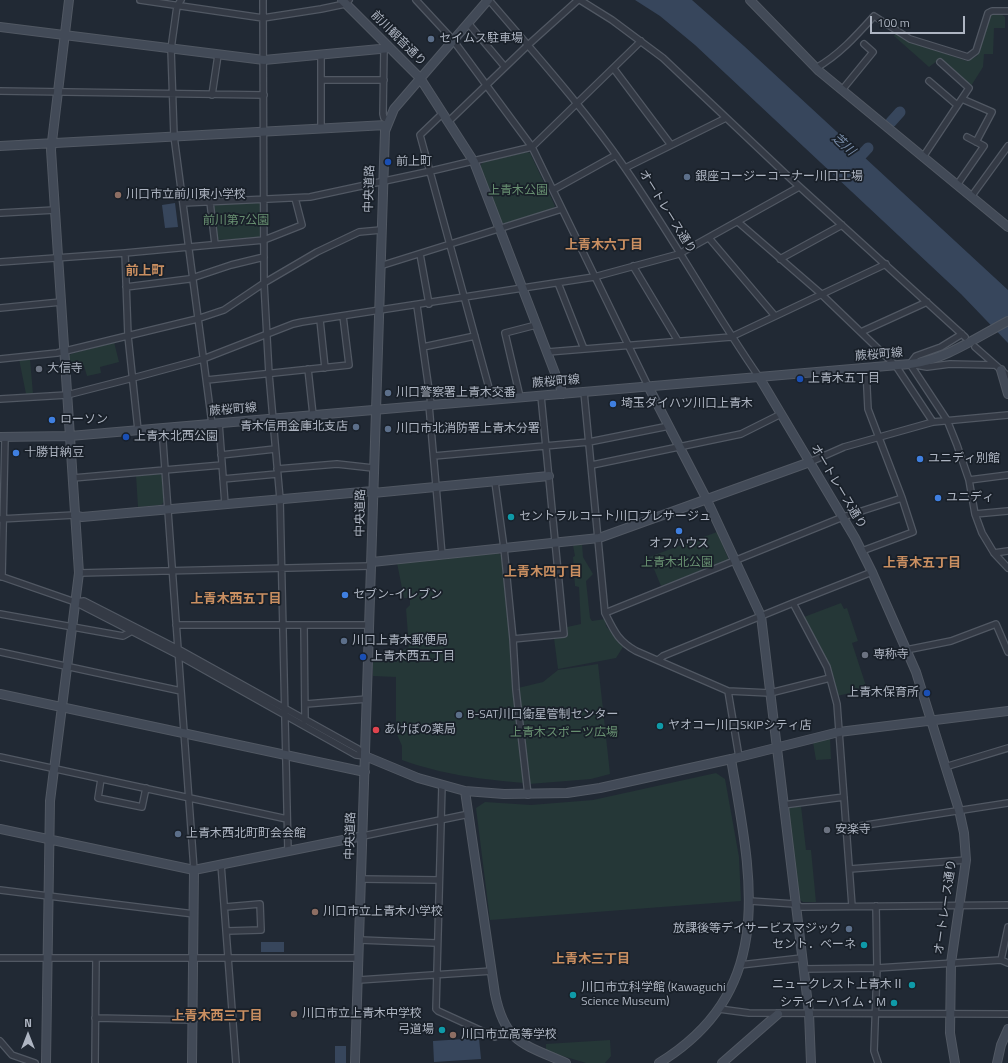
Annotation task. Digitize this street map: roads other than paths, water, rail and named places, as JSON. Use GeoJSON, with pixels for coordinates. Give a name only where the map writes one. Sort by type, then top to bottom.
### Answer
{"type":"FeatureCollection","features":[{"type":"Feature","properties":{"kind":"street"},"geometry":{"type":"LineString","coordinates":[[46,1063],[50,801],[79,573],[51,143],[69,0]]}},
{"type":"Feature","properties":{"kind":"street"},"geometry":{"type":"LineString","coordinates":[[140,0],[263,18],[321,9],[346,1]]}},
{"type":"Feature","properties":{"kind":"street"},"geometry":{"type":"LineString","coordinates":[[181,0],[177,6],[171,49],[174,136],[197,319],[221,454],[225,504]]}},
{"type":"Feature","properties":{"kind":"street"},"geometry":{"type":"LineString","coordinates":[[263,0],[264,283],[272,419],[280,499],[286,819],[288,851]]}},
{"type":"Feature","properties":{"kind":"street"},"geometry":{"type":"LineString","coordinates":[[416,0],[453,40],[532,147],[628,346],[706,498],[761,616],[802,958],[808,1013],[811,1063]]}},
{"type":"Feature","properties":{"kind":"street","name":"中央道路"},"geometry":{"type":"LineString","coordinates":[[355,1063],[372,564],[373,468],[382,182],[387,123],[394,109],[489,0]]}},
{"type":"Feature","properties":{"kind":"street","name":"オートレース通り"},"geometry":{"type":"LineString","coordinates":[[489,0],[578,104],[616,155],[731,337],[759,377],[862,551],[916,672],[959,810],[964,833],[966,860],[951,963],[950,1034],[955,1063]]}},
{"type":"Feature","properties":{"kind":"street"},"geometry":{"type":"LineString","coordinates":[[449,121],[528,45],[579,0],[641,41],[663,58],[799,187],[886,264],[963,336],[941,347],[916,356],[910,364]]}},
{"type":"Feature","properties":{"kind":"street"},"geometry":{"type":"LineString","coordinates":[[750,0],[816,68],[1008,227]]}},
{"type":"Feature","properties":{"kind":"street","name":"前川観音通り"},"geometry":{"type":"LineString","coordinates":[[346,1],[387,48],[420,78],[474,162],[563,394]]}},
{"type":"Feature","properties":{"kind":"street"},"geometry":{"type":"LineString","coordinates":[[816,68],[830,60],[847,46],[874,16],[910,39],[968,57],[976,51],[988,14],[992,11],[1008,10]]}},
{"type":"Feature","properties":{"kind":"street"},"geometry":{"type":"LineString","coordinates":[[468,23],[506,67]]}},
{"type":"Feature","properties":{"kind":"street"},"geometry":{"type":"LineString","coordinates":[[0,27],[264,60],[387,48],[383,114],[387,123],[321,129],[0,146]]}},
{"type":"Feature","properties":{"kind":"street"},"geometry":{"type":"LineString","coordinates":[[183,204],[310,197],[474,162],[532,147],[614,69],[641,41]]}},
{"type":"Feature","properties":{"kind":"street"},"geometry":{"type":"LineString","coordinates":[[842,90],[873,52],[864,44]]}},
{"type":"Feature","properties":{"kind":"street"},"geometry":{"type":"LineString","coordinates":[[212,95],[218,55]]}},
{"type":"Feature","properties":{"kind":"street"},"geometry":{"type":"LineString","coordinates":[[321,55],[321,129]]}},
{"type":"Feature","properties":{"kind":"street"},"geometry":{"type":"LineString","coordinates":[[923,157],[969,88],[940,62]]}},
{"type":"Feature","properties":{"kind":"street"},"geometry":{"type":"LineString","coordinates":[[614,69],[671,145]]}},
{"type":"Feature","properties":{"kind":"street"},"geometry":{"type":"LineString","coordinates":[[321,80],[384,80]]}},
{"type":"Feature","properties":{"kind":"street"},"geometry":{"type":"LineString","coordinates":[[929,81],[958,105]]}},
{"type":"Feature","properties":{"kind":"street"},"geometry":{"type":"LineString","coordinates":[[0,91],[264,95]]}},
{"type":"Feature","properties":{"kind":"street"},"geometry":{"type":"LineString","coordinates":[[962,99],[992,112],[976,142]]}},
{"type":"Feature","properties":{"kind":"street"},"geometry":{"type":"LineString","coordinates":[[443,113],[420,135],[492,399]]}},
{"type":"Feature","properties":{"kind":"street"},"geometry":{"type":"LineString","coordinates":[[625,168],[726,118]]}},
{"type":"Feature","properties":{"kind":"street"},"geometry":{"type":"LineString","coordinates":[[957,185],[984,146],[967,137]]}},
{"type":"Feature","properties":{"kind":"street"},"geometry":{"type":"LineString","coordinates":[[972,197],[1008,146]]}},
{"type":"Feature","properties":{"kind":"street"},"geometry":{"type":"LineString","coordinates":[[553,190],[616,155]]}},
{"type":"Feature","properties":{"kind":"street"},"geometry":{"type":"LineString","coordinates":[[0,399],[67,395],[203,359],[292,324],[417,306],[594,277],[679,254],[799,187]]}},
{"type":"Feature","properties":{"kind":"street"},"geometry":{"type":"LineString","coordinates":[[0,262],[125,253],[264,240],[302,225],[295,198]]}},
{"type":"Feature","properties":{"kind":"street"},"geometry":{"type":"LineString","coordinates":[[210,202],[215,244]]}},
{"type":"Feature","properties":{"kind":"street"},"geometry":{"type":"LineString","coordinates":[[380,266],[562,209]]}},
{"type":"Feature","properties":{"kind":"street"},"geometry":{"type":"LineString","coordinates":[[0,213],[55,210]]}},
{"type":"Feature","properties":{"kind":"street"},"geometry":{"type":"LineString","coordinates":[[738,222],[821,294],[896,366],[933,422]]}},
{"type":"Feature","properties":{"kind":"street"},"geometry":{"type":"LineString","coordinates":[[780,259],[842,225]]}},
{"type":"Feature","properties":{"kind":"street"},"geometry":{"type":"LineString","coordinates":[[0,359],[64,352],[197,319],[224,310],[264,283],[349,236],[359,232],[381,230]]}},
{"type":"Feature","properties":{"kind":"street"},"geometry":{"type":"LineString","coordinates":[[709,238],[775,316]]}},
{"type":"Feature","properties":{"kind":"street"},"geometry":{"type":"LineString","coordinates":[[125,253],[128,336],[138,430]]}},
{"type":"Feature","properties":{"kind":"street"},"geometry":{"type":"LineString","coordinates":[[420,254],[429,304]]}},
{"type":"Feature","properties":{"kind":"street"},"geometry":{"type":"LineString","coordinates":[[126,288],[192,278],[231,265],[264,257]]}},
{"type":"Feature","properties":{"kind":"street"},"geometry":{"type":"LineString","coordinates":[[548,352],[731,337],[886,264]]}},
{"type":"Feature","properties":{"kind":"street"},"geometry":{"type":"LineString","coordinates":[[633,266],[678,341]]}},
{"type":"Feature","properties":{"kind":"street"},"geometry":{"type":"LineString","coordinates":[[558,283],[584,349]]}},
{"type":"Feature","properties":{"kind":"street"},"geometry":{"type":"LineString","coordinates":[[0,308],[61,302]]}},
{"type":"Feature","properties":{"kind":"street"},"geometry":{"type":"LineString","coordinates":[[860,332],[927,302]]}},
{"type":"Feature","properties":{"kind":"street"},"geometry":{"type":"LineString","coordinates":[[417,306],[430,405],[442,555]]}},
{"type":"Feature","properties":{"kind":"street"},"geometry":{"type":"LineString","coordinates":[[207,380],[349,365],[343,316]]}},
{"type":"Feature","properties":{"kind":"street"},"geometry":{"type":"LineString","coordinates":[[320,320],[325,368]]}},
{"type":"Feature","properties":{"kind":"street","name":"蕨桜町線"},"geometry":{"type":"LineString","coordinates":[[3,438],[70,436],[492,399],[896,366],[921,363],[951,352],[1008,321]]}},
{"type":"Feature","properties":{"kind":"street"},"geometry":{"type":"LineString","coordinates":[[520,397],[505,333],[536,325]]}},
{"type":"Feature","properties":{"kind":"street"},"geometry":{"type":"LineString","coordinates":[[423,347],[475,336]]}},
{"type":"Feature","properties":{"kind":"street"},"geometry":{"type":"LineString","coordinates":[[975,347],[1008,376]]}},
{"type":"Feature","properties":{"kind":"street"},"geometry":{"type":"LineString","coordinates":[[910,364],[928,368],[950,364],[998,368]]}},
{"type":"Feature","properties":{"kind":"street"},"geometry":{"type":"LineString","coordinates":[[910,364],[947,420],[969,480],[975,514],[982,533],[994,553],[1008,568]]}},
{"type":"Feature","properties":{"kind":"street"},"geometry":{"type":"LineString","coordinates":[[862,551],[912,532],[902,498],[868,409],[866,368]]}},
{"type":"Feature","properties":{"kind":"street"},"geometry":{"type":"LineString","coordinates":[[998,368],[1008,394]]}},
{"type":"Feature","properties":{"kind":"street"},"geometry":{"type":"LineString","coordinates":[[308,370],[313,415]]}},
{"type":"Feature","properties":{"kind":"street"},"geometry":{"type":"LineString","coordinates":[[584,392],[605,613],[618,637],[626,645],[728,691],[770,693],[830,678]]}},
{"type":"Feature","properties":{"kind":"street"},"geometry":{"type":"LineString","coordinates":[[513,639],[564,634],[550,476],[541,396]]}},
{"type":"Feature","properties":{"kind":"street"},"geometry":{"type":"LineString","coordinates":[[592,465],[740,434],[781,414]]}},
{"type":"Feature","properties":{"kind":"street"},"geometry":{"type":"LineString","coordinates":[[79,573],[281,568],[372,564],[599,538],[706,498],[810,462],[844,447],[878,436],[933,422],[1008,415]]}},
{"type":"Feature","properties":{"kind":"street"},"geometry":{"type":"LineString","coordinates":[[434,456],[589,442],[669,426]]}},
{"type":"Feature","properties":{"kind":"street"},"geometry":{"type":"LineString","coordinates":[[162,428],[194,870],[194,1020],[192,1063]]}},
{"type":"Feature","properties":{"kind":"street"},"geometry":{"type":"LineString","coordinates":[[3,438],[1,577],[75,602],[84,601],[304,722],[358,749],[366,756],[418,778],[442,785],[465,791],[528,795],[567,793],[600,788],[735,758],[839,732],[1008,711]]}},
{"type":"Feature","properties":{"kind":"street"},"geometry":{"type":"LineString","coordinates":[[221,454],[275,449]]}},
{"type":"Feature","properties":{"kind":"street"},"geometry":{"type":"LineString","coordinates":[[223,479],[337,464],[373,468]]}},
{"type":"Feature","properties":{"kind":"street"},"geometry":{"type":"LineString","coordinates":[[73,478],[222,466]]}},
{"type":"Feature","properties":{"kind":"street"},"geometry":{"type":"LineString","coordinates":[[969,480],[1008,475]]}},
{"type":"Feature","properties":{"kind":"street"},"geometry":{"type":"LineString","coordinates":[[2,519],[75,515],[82,516],[495,482],[550,476]]}},
{"type":"Feature","properties":{"kind":"street"},"geometry":{"type":"LineString","coordinates":[[495,482],[504,548],[513,639],[516,690],[528,795]]}},
{"type":"Feature","properties":{"kind":"street"},"geometry":{"type":"LineString","coordinates":[[605,613],[843,518],[902,498]]}},
{"type":"Feature","properties":{"kind":"street"},"geometry":{"type":"LineString","coordinates":[[975,514],[1008,511]]}},
{"type":"Feature","properties":{"kind":"street"},"geometry":{"type":"LineString","coordinates":[[994,553],[1008,551]]}},
{"type":"Feature","properties":{"kind":"street"},"geometry":{"type":"LineString","coordinates":[[658,660],[663,656],[872,572]]}},
{"type":"Feature","properties":{"kind":"street"},"geometry":{"type":"LineString","coordinates":[[793,603],[827,667],[837,704],[852,906]]}},
{"type":"Feature","properties":{"kind":"street"},"geometry":{"type":"LineString","coordinates":[[0,614],[123,636],[135,630]]}},
{"type":"Feature","properties":{"kind":"street"},"geometry":{"type":"LineString","coordinates":[[906,650],[951,641],[996,624],[1008,652]]}},
{"type":"Feature","properties":{"kind":"street"},"geometry":{"type":"LineString","coordinates":[[176,625],[369,625]]}},
{"type":"Feature","properties":{"kind":"street"},"geometry":{"type":"LineString","coordinates":[[304,625],[306,704],[304,722]]}},
{"type":"Feature","properties":{"kind":"street"},"geometry":{"type":"LineString","coordinates":[[0,652],[181,691]]}},
{"type":"Feature","properties":{"kind":"street"},"geometry":{"type":"LineString","coordinates":[[658,1063],[692,1039],[719,1009],[730,990],[740,965],[746,935],[750,901],[747,856],[728,691]]}},
{"type":"Feature","properties":{"kind":"street"},"geometry":{"type":"LineString","coordinates":[[0,694],[365,772]]}},
{"type":"Feature","properties":{"kind":"street"},"geometry":{"type":"LineString","coordinates":[[306,704],[367,699]]}},
{"type":"Feature","properties":{"kind":"street"},"geometry":{"type":"LineString","coordinates":[[945,767],[1008,748]]}},
{"type":"Feature","properties":{"kind":"street"},"geometry":{"type":"LineString","coordinates":[[0,757],[286,819]]}},
{"type":"Feature","properties":{"kind":"street"},"geometry":{"type":"LineString","coordinates":[[101,778],[98,798],[142,807],[146,788]]}},
{"type":"Feature","properties":{"kind":"street"},"geometry":{"type":"LineString","coordinates":[[442,785],[436,942],[436,1009],[495,1037],[507,1029]]}},
{"type":"Feature","properties":{"kind":"street"},"geometry":{"type":"LineString","coordinates":[[465,791],[498,1010],[513,1038],[522,1044],[566,1063]]}},
{"type":"Feature","properties":{"kind":"street"},"geometry":{"type":"LineString","coordinates":[[783,806],[844,797]]}},
{"type":"Feature","properties":{"kind":"street"},"geometry":{"type":"LineString","coordinates":[[847,828],[1008,803]]}},
{"type":"Feature","properties":{"kind":"street"},"geometry":{"type":"LineString","coordinates":[[0,829],[194,870],[469,814]]}},
{"type":"Feature","properties":{"kind":"street"},"geometry":{"type":"LineString","coordinates":[[850,869],[966,860]]}},
{"type":"Feature","properties":{"kind":"street"},"geometry":{"type":"LineString","coordinates":[[222,864],[236,1063]]}},
{"type":"Feature","properties":{"kind":"street"},"geometry":{"type":"LineString","coordinates":[[361,879],[439,880]]}},
{"type":"Feature","properties":{"kind":"street"},"geometry":{"type":"LineString","coordinates":[[0,890],[194,914]]}},
{"type":"Feature","properties":{"kind":"street"},"geometry":{"type":"LineString","coordinates":[[750,901],[795,904],[801,907],[1008,905]]}},
{"type":"Feature","properties":{"kind":"street"},"geometry":{"type":"LineString","coordinates":[[225,907],[259,903],[261,910],[262,930],[227,931]]}},
{"type":"Feature","properties":{"kind":"street"},"geometry":{"type":"LineString","coordinates":[[876,906],[877,968],[874,1051],[878,1063]]}},
{"type":"Feature","properties":{"kind":"street"},"geometry":{"type":"LineString","coordinates":[[1001,960],[1008,927]]}},
{"type":"Feature","properties":{"kind":"street"},"geometry":{"type":"LineString","coordinates":[[360,940],[436,942]]}},
{"type":"Feature","properties":{"kind":"street"},"geometry":{"type":"LineString","coordinates":[[0,958],[359,958]]}},
{"type":"Feature","properties":{"kind":"street"},"geometry":{"type":"LineString","coordinates":[[95,1063],[96,958]]}},
{"type":"Feature","properties":{"kind":"street"},"geometry":{"type":"LineString","coordinates":[[740,965],[802,958]]}},
{"type":"Feature","properties":{"kind":"street"},"geometry":{"type":"LineString","coordinates":[[803,969],[877,968],[1001,960],[1008,963]]}},
{"type":"Feature","properties":{"kind":"street"},"geometry":{"type":"LineString","coordinates":[[359,980],[492,972]]}},
{"type":"Feature","properties":{"kind":"street"},"geometry":{"type":"LineString","coordinates":[[719,1009],[749,1013],[778,1014],[1008,1014]]}},
{"type":"Feature","properties":{"kind":"street"},"geometry":{"type":"LineString","coordinates":[[722,1063],[778,1014]]}},
{"type":"Feature","properties":{"kind":"street"},"geometry":{"type":"LineString","coordinates":[[96,1018],[194,1020]]}},
{"type":"Feature","properties":{"kind":"street"},"geometry":{"type":"LineString","coordinates":[[997,1063],[1001,1045],[1008,1029]]}},
{"type":"Feature","properties":{"kind":"street"},"geometry":{"type":"LineString","coordinates":[[0,1041],[12,1056],[35,1063]]}},
{"type":"Feature","properties":{"kind":"water","name":"芝川"},"geometry":{"type":"Polygon","coordinates":[[[635,0],[692,0],[744,46],[1008,290],[1008,343],[961,294],[695,45],[660,16],[635,0]]]}},
{"type":"Feature","properties":{"kind":"water"},"geometry":{"type":"Polygon","coordinates":[[[175,203],[178,227],[165,228],[162,205],[175,203]]]}},
{"type":"Feature","properties":{"kind":"water"},"geometry":{"type":"Polygon","coordinates":[[[261,942],[284,942],[284,952],[261,952],[261,942]]]}},
{"type":"Feature","properties":{"kind":"water"},"geometry":{"type":"Polygon","coordinates":[[[479,1038],[481,1059],[434,1062],[433,1041],[479,1038]]]}},
{"type":"Feature","properties":{"kind":"water"},"geometry":{"type":"Polygon","coordinates":[[[335,1046],[346,1046],[346,1063],[335,1063],[335,1046]]]}},
{"type":"Feature","properties":{"kind":"waterway"},"geometry":{"type":"LineString","coordinates":[[891,122],[900,112]]}},
{"type":"Feature","properties":{"kind":"waterway"},"geometry":{"type":"LineString","coordinates":[[852,165],[868,148]]}},
{"type":"Feature","properties":{"kind":"place","name":"セイムス駐車場"},"geometry":{"type":"Point","coordinates":[431,39]}},
{"type":"Feature","properties":{"kind":"place","name":"前上町"},"geometry":{"type":"Point","coordinates":[388,162]}},
{"type":"Feature","properties":{"kind":"place","name":"銀座コージーコーナー川口工場"},"geometry":{"type":"Point","coordinates":[687,177]}},
{"type":"Feature","properties":{"kind":"place","name":"川口市立前川東小学校"},"geometry":{"type":"Point","coordinates":[118,195]}},
{"type":"Feature","properties":{"kind":"place","name":"大信寺"},"geometry":{"type":"Point","coordinates":[39,369]}},
{"type":"Feature","properties":{"kind":"place","name":"上青木五丁目"},"geometry":{"type":"Point","coordinates":[800,379]}},
{"type":"Feature","properties":{"kind":"place","name":"川口警察署上青木交番"},"geometry":{"type":"Point","coordinates":[388,393]}},
{"type":"Feature","properties":{"kind":"place","name":"埼玉ダイハツ川口上青木"},"geometry":{"type":"Point","coordinates":[613,404]}},
{"type":"Feature","properties":{"kind":"place","name":"ローソン"},"geometry":{"type":"Point","coordinates":[52,420]}},
{"type":"Feature","properties":{"kind":"place","name":"青木信用金庫北支店"},"geometry":{"type":"Point","coordinates":[356,427]}},
{"type":"Feature","properties":{"kind":"place","name":"川口市北消防署上青木分署"},"geometry":{"type":"Point","coordinates":[388,429]}},
{"type":"Feature","properties":{"kind":"place","name":"上青木北西公園"},"geometry":{"type":"Point","coordinates":[126,437]}},
{"type":"Feature","properties":{"kind":"place","name":"十勝甘納豆"},"geometry":{"type":"Point","coordinates":[16,453]}},
{"type":"Feature","properties":{"kind":"place","name":"ユニディ別館"},"geometry":{"type":"Point","coordinates":[920,459]}},
{"type":"Feature","properties":{"kind":"place","name":"ユニディ"},"geometry":{"type":"Point","coordinates":[938,498]}},
{"type":"Feature","properties":{"kind":"place","name":"セントラルコート川口プレサージュ"},"geometry":{"type":"Point","coordinates":[511,517]}},
{"type":"Feature","properties":{"kind":"place","name":"オフハウス"},"geometry":{"type":"Point","coordinates":[679,531]}},
{"type":"Feature","properties":{"kind":"place","name":"セブン-イレブン"},"geometry":{"type":"Point","coordinates":[345,595]}},
{"type":"Feature","properties":{"kind":"place","name":"川口上青木郵便局"},"geometry":{"type":"Point","coordinates":[344,641]}},
{"type":"Feature","properties":{"kind":"place","name":"専称寺"},"geometry":{"type":"Point","coordinates":[865,655]}},
{"type":"Feature","properties":{"kind":"place","name":"上青木西五丁目"},"geometry":{"type":"Point","coordinates":[363,657]}},
{"type":"Feature","properties":{"kind":"place","name":"上青木保育所"},"geometry":{"type":"Point","coordinates":[927,693]}},
{"type":"Feature","properties":{"kind":"place","name":"B-SAT川口衛星管制センター"},"geometry":{"type":"Point","coordinates":[459,715]}},
{"type":"Feature","properties":{"kind":"place","name":"ヤオコー川口SKIPシティ店"},"geometry":{"type":"Point","coordinates":[660,726]}},
{"type":"Feature","properties":{"kind":"place","name":"あけぼの薬局"},"geometry":{"type":"Point","coordinates":[376,730]}},
{"type":"Feature","properties":{"kind":"place","name":"安楽寺"},"geometry":{"type":"Point","coordinates":[827,830]}},
{"type":"Feature","properties":{"kind":"place","name":"上青木西北町町会会館"},"geometry":{"type":"Point","coordinates":[178,834]}},
{"type":"Feature","properties":{"kind":"place","name":"川口市立上青木小学校"},"geometry":{"type":"Point","coordinates":[315,912]}},
{"type":"Feature","properties":{"kind":"place","name":"放課後等デイサービスマジック"},"geometry":{"type":"Point","coordinates":[849,929]}},
{"type":"Feature","properties":{"kind":"place","name":"セント．ベーネ"},"geometry":{"type":"Point","coordinates":[864,945]}},
{"type":"Feature","properties":{"kind":"place","name":"ニュークレスト上青木Ⅱ"},"geometry":{"type":"Point","coordinates":[912,985]}},
{"type":"Feature","properties":{"kind":"place","name":"川口市立科学館 (Kawaguchi Science Museum)"},"geometry":{"type":"Point","coordinates":[573,995]}},
{"type":"Feature","properties":{"kind":"place","name":"シティーハイム・M"},"geometry":{"type":"Point","coordinates":[894,1003]}},
{"type":"Feature","properties":{"kind":"place","name":"川口市立上青木中学校"},"geometry":{"type":"Point","coordinates":[294,1014]}},
{"type":"Feature","properties":{"kind":"place","name":"弓道場"},"geometry":{"type":"Point","coordinates":[442,1030]}},
{"type":"Feature","properties":{"kind":"place","name":"川口市立高等学校"},"geometry":{"type":"Point","coordinates":[453,1035]}},
{"type":"Feature","properties":{"kind":"district","name":"上青木六丁目"},"geometry":{"type":"Point","coordinates":[604,246]}},
{"type":"Feature","properties":{"kind":"district","name":"前上町"},"geometry":{"type":"Point","coordinates":[145,272]}},
{"type":"Feature","properties":{"kind":"district","name":"上青木五丁目"},"geometry":{"type":"Point","coordinates":[922,564]}},
{"type":"Feature","properties":{"kind":"district","name":"上青木四丁目"},"geometry":{"type":"Point","coordinates":[543,573]}},
{"type":"Feature","properties":{"kind":"district","name":"上青木西五丁目"},"geometry":{"type":"Point","coordinates":[236,600]}},
{"type":"Feature","properties":{"kind":"district","name":"上青木三丁目"},"geometry":{"type":"Point","coordinates":[591,960]}},
{"type":"Feature","properties":{"kind":"district","name":"上青木西三丁目"},"geometry":{"type":"Point","coordinates":[217,1017]}},
{"type":"Feature","properties":{"kind":"park label","name":"上青木公園"},"geometry":{"type":"Point","coordinates":[518,191]}},
{"type":"Feature","properties":{"kind":"park label","name":"前川第7公園"},"geometry":{"type":"Point","coordinates":[236,221]}},
{"type":"Feature","properties":{"kind":"park label","name":"上青木北公園"},"geometry":{"type":"Point","coordinates":[677,563]}},
{"type":"Feature","properties":{"kind":"park label","name":"上青木スポーツ広場"},"geometry":{"type":"Point","coordinates":[564,733]}}]}
